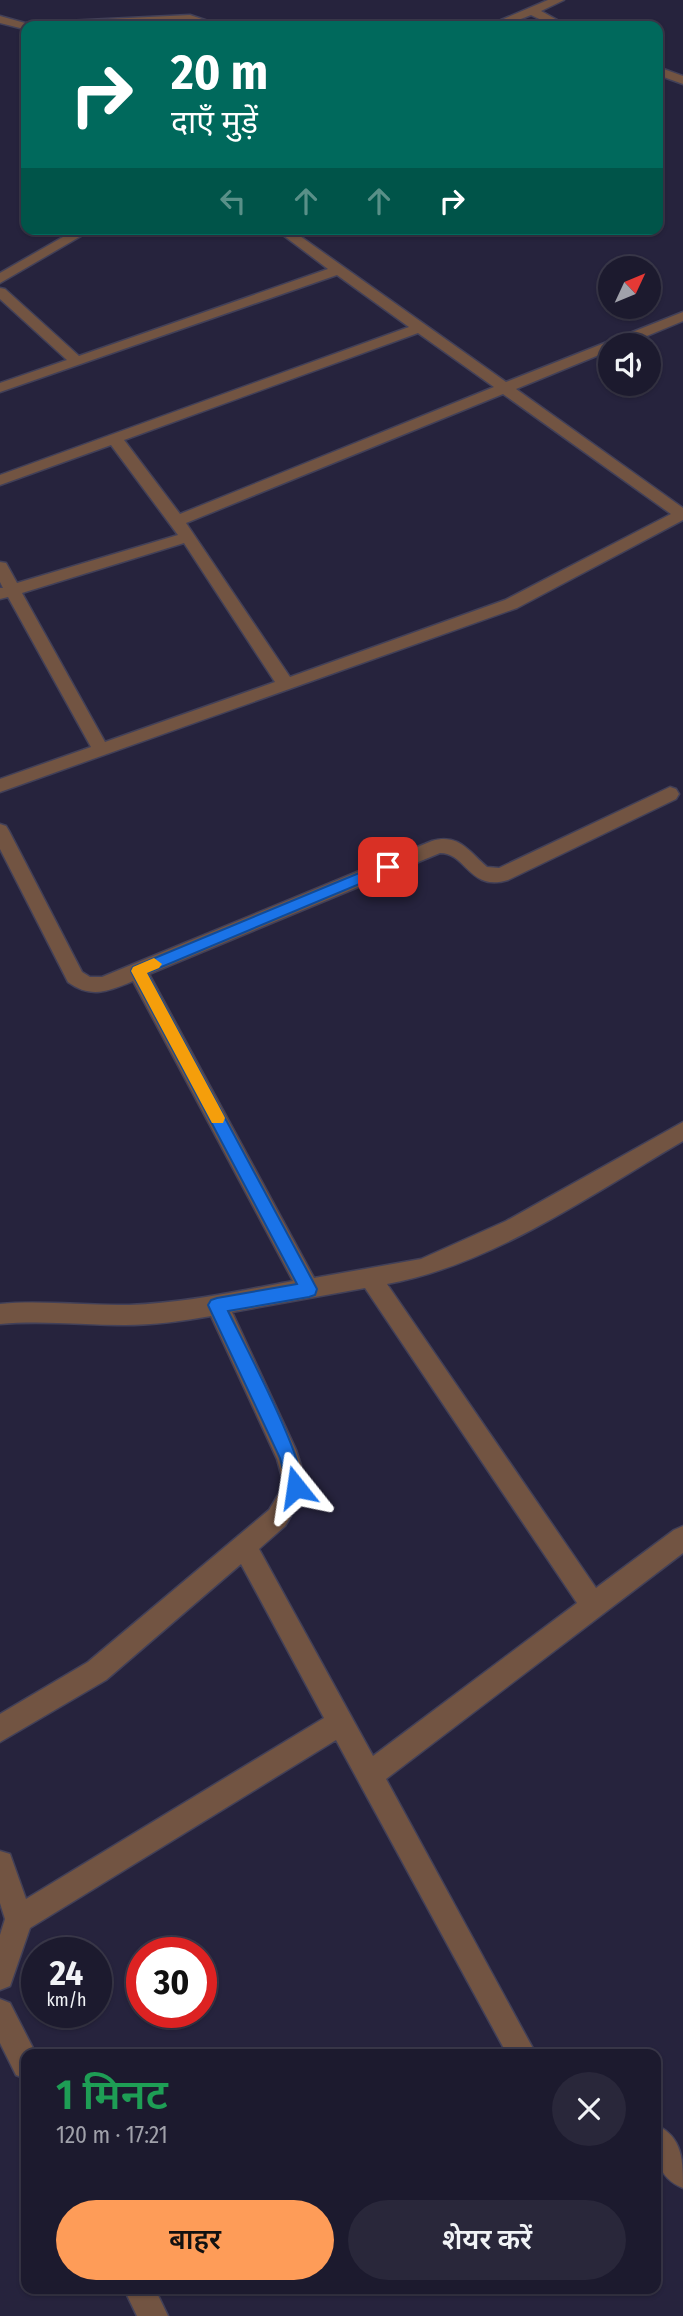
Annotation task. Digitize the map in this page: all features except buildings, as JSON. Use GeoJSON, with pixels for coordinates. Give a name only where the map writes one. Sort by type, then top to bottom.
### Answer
{"type":"FeatureCollection","features":[{"type":"Feature","properties":{"kind":"street"},"geometry":{"type":"LineString","coordinates":[[505,21],[558,0]]}},
{"type":"Feature","properties":{"kind":"street"},"geometry":{"type":"LineString","coordinates":[[531,10],[552,21]]}},
{"type":"Feature","properties":{"kind":"street"},"geometry":{"type":"LineString","coordinates":[[128,21],[190,18],[200,21]]}},
{"type":"Feature","properties":{"kind":"street"},"geometry":{"type":"LineString","coordinates":[[0,19],[21,25]]}},
{"type":"Feature","properties":{"kind":"street"},"geometry":{"type":"LineString","coordinates":[[0,30],[21,26]]}},
{"type":"Feature","properties":{"kind":"street"},"geometry":{"type":"LineString","coordinates":[[663,73],[683,80]]}},
{"type":"Feature","properties":{"kind":"street"},"geometry":{"type":"LineString","coordinates":[[0,279],[77,235]]}},
{"type":"Feature","properties":{"kind":"street"},"geometry":{"type":"LineString","coordinates":[[0,786],[285,682],[511,604],[683,514],[289,235]]}},
{"type":"Feature","properties":{"kind":"street"},"geometry":{"type":"LineString","coordinates":[[0,388],[338,270]]}},
{"type":"Feature","properties":{"kind":"street"},"geometry":{"type":"LineString","coordinates":[[0,292],[77,361]]}},
{"type":"Feature","properties":{"kind":"street"},"geometry":{"type":"LineString","coordinates":[[177,521],[683,316]]}},
{"type":"Feature","properties":{"kind":"street"},"geometry":{"type":"LineString","coordinates":[[0,480],[419,328]]}},
{"type":"Feature","properties":{"kind":"street"},"geometry":{"type":"LineString","coordinates":[[114,438],[177,521],[285,682]]}},
{"type":"Feature","properties":{"kind":"street"},"geometry":{"type":"LineString","coordinates":[[6,592],[188,537]]}},
{"type":"Feature","properties":{"kind":"street"},"geometry":{"type":"LineString","coordinates":[[0,567],[6,592],[101,750]]}},
{"type":"Feature","properties":{"kind":"street"},"geometry":{"type":"LineString","coordinates":[[0,831],[75,977],[86,985],[103,985],[438,846],[451,844],[463,851],[475,872],[488,877],[501,875],[670,794]]}},
{"type":"Feature","properties":{"kind":"street"},"geometry":{"type":"LineString","coordinates":[[138,971],[309,1289]]}},
{"type":"Feature","properties":{"kind":"street"},"geometry":{"type":"LineString","coordinates":[[0,1314],[127,1315],[179,1312],[423,1268],[514,1228],[683,1132]]}},
{"type":"Feature","properties":{"kind":"street"},"geometry":{"type":"LineString","coordinates":[[371,1279],[593,1605]]}},
{"type":"Feature","properties":{"kind":"street"},"geometry":{"type":"LineString","coordinates":[[0,1729],[97,1671],[277,1518],[296,1487],[289,1458],[217,1305]]}},
{"type":"Feature","properties":{"kind":"street"},"geometry":{"type":"LineString","coordinates":[[369,1775],[683,1538]]}},
{"type":"Feature","properties":{"kind":"street"},"geometry":{"type":"LineString","coordinates":[[244,1546],[519,2049]]}},
{"type":"Feature","properties":{"kind":"street"},"geometry":{"type":"LineString","coordinates":[[19,1919],[341,1722]]}},
{"type":"Feature","properties":{"kind":"street"},"geometry":{"type":"LineString","coordinates":[[0,1864],[19,1919],[0,1976]]}},
{"type":"Feature","properties":{"kind":"street"},"geometry":{"type":"LineString","coordinates":[[0,2012],[21,2055]]}},
{"type":"Feature","properties":{"kind":"street"},"geometry":{"type":"LineString","coordinates":[[661,2146],[683,2173]]}},
{"type":"Feature","properties":{"kind":"street"},"geometry":{"type":"LineString","coordinates":[[142,2294],[153,2316]]}},
{"type":"Feature","properties":{"kind":"slow traffic"},"geometry":{"type":"LineString","coordinates":[[154,964],[138,971],[217,1118]]}},
{"type":"Feature","properties":{"kind":"route"},"geometry":{"type":"LineString","coordinates":[[296,1487],[289,1458],[217,1305],[309,1289],[138,971],[388,867]]}}]}
